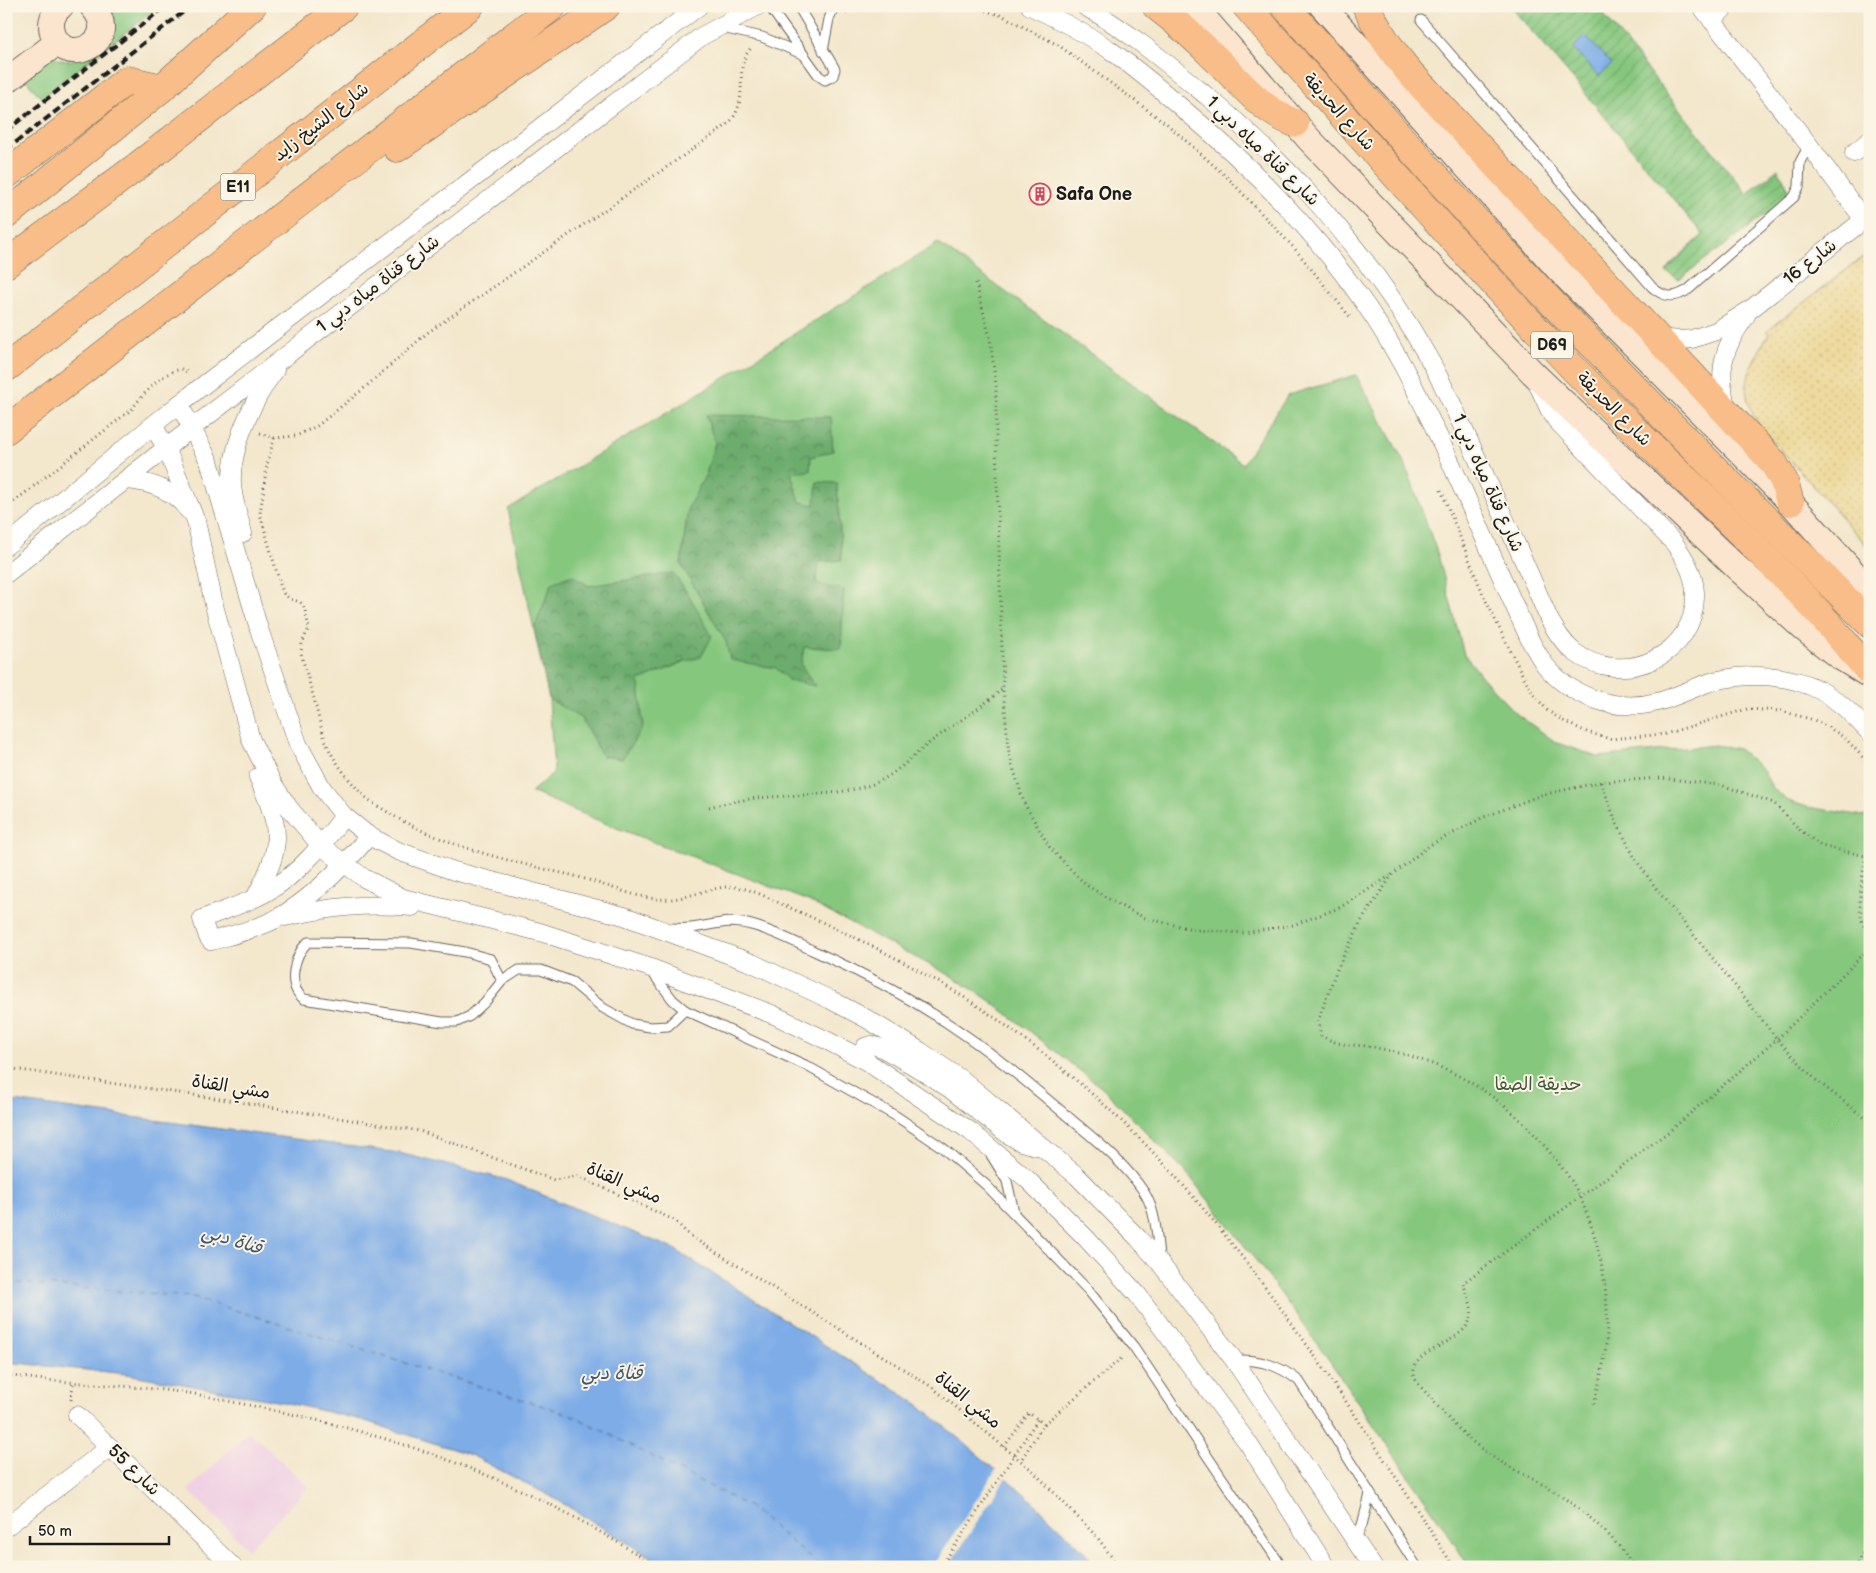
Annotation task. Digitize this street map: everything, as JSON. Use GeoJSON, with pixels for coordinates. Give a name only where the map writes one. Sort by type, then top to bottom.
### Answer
{"type":"FeatureCollection","features":[{"type":"Feature","properties":{"kind":"main road"},"geometry":{"type":"LineString","coordinates":[[61,6],[54,14],[52,21],[54,36],[58,42],[72,50],[80,51],[88,48],[100,37],[102,29],[98,9]]}},
{"type":"Feature","properties":{"kind":"main road"},"geometry":{"type":"LineString","coordinates":[[6,215],[162,88],[252,6]]}},
{"type":"Feature","properties":{"kind":"main road"},"geometry":{"type":"LineString","coordinates":[[6,264],[135,168],[344,6]]}},
{"type":"Feature","properties":{"kind":"main road","name":"شارع الشيخ زايد"},"geometry":{"type":"LineString","coordinates":[[6,368],[470,6]]}},
{"type":"Feature","properties":{"kind":"main road"},"geometry":{"type":"LineString","coordinates":[[6,430],[553,6]]}},
{"type":"Feature","properties":{"kind":"main road"},"geometry":{"type":"LineString","coordinates":[[310,196],[370,164],[420,133],[606,6]]}},
{"type":"Feature","properties":{"kind":"main road"},"geometry":{"type":"LineString","coordinates":[[1156,6],[1193,36],[1264,106],[1279,117],[1295,124]]}},
{"type":"Feature","properties":{"kind":"main road"},"geometry":{"type":"LineString","coordinates":[[1194,6],[1295,124],[1533,373],[1734,565],[1804,629],[1838,656],[1870,674]]}},
{"type":"Feature","properties":{"kind":"main road","name":"شارع الحديقة"},"geometry":{"type":"LineString","coordinates":[[1246,6],[1362,138],[1524,316],[1631,427],[1820,614],[1870,674]]}},
{"type":"Feature","properties":{"kind":"main road","name":"شارع الحديقة"},"geometry":{"type":"LineString","coordinates":[[1285,6],[1400,137],[1537,286],[1653,407],[1870,624]]}},
{"type":"Feature","properties":{"kind":"main road"},"geometry":{"type":"LineString","coordinates":[[1322,6],[1565,276],[1790,502],[1870,591]]}},
{"type":"Feature","properties":{"kind":"main road"},"geometry":{"type":"LineString","coordinates":[[1366,6],[1387,45],[1410,73],[1657,338],[1727,410],[1773,462],[1784,481],[1790,502]]}},
{"type":"Feature","properties":{"kind":"main road"},"geometry":{"type":"LineString","coordinates":[[6,81],[58,42]]}},
{"type":"Feature","properties":{"kind":"main road"},"geometry":{"type":"LineString","coordinates":[[6,175],[127,80],[162,88]]}},
{"type":"Feature","properties":{"kind":"street","name":"شارع قناة مياه دبي 1"},"geometry":{"type":"LineString","coordinates":[[6,546],[153,424],[699,6]]}},
{"type":"Feature","properties":{"kind":"street","name":"شارع قناة مياه دبي 1"},"geometry":{"type":"LineString","coordinates":[[6,574],[288,353],[702,36],[758,6]]}},
{"type":"Feature","properties":{"kind":"street","name":"شارع قناة مياه دبي 1"},"geometry":{"type":"LineString","coordinates":[[1030,6],[1059,20],[1111,51],[1158,88],[1207,128],[1298,217],[1374,316],[1402,365],[1446,453],[1531,642],[1545,664],[1563,683],[1586,696],[1610,704],[1636,706],[1657,702],[1716,681],[1742,676],[1769,676],[1796,681],[1821,691],[1846,708],[1870,733]]}},
{"type":"Feature","properties":{"kind":"street","name":"شارع قناة مياه دبي 1"},"geometry":{"type":"LineString","coordinates":[[1084,6],[1136,39],[1226,112],[1269,152],[1320,205],[1363,259],[1406,320],[1441,381],[1549,619],[1559,637],[1574,652],[1593,662],[1613,668],[1634,667],[1654,660],[1671,648],[1684,632],[1693,613],[1695,592],[1692,574],[1685,558],[1674,543],[1556,420],[1543,397],[1533,373]]}},
{"type":"Feature","properties":{"kind":"street"},"geometry":{"type":"LineString","coordinates":[[1726,6],[1704,10],[1867,217]]}},
{"type":"Feature","properties":{"kind":"street"},"geometry":{"type":"LineString","coordinates":[[1854,153],[1870,140]]}},
{"type":"Feature","properties":{"kind":"street","name":"شارع 16"},"geometry":{"type":"LineString","coordinates":[[1657,338],[1680,340],[1704,336],[1716,331],[1751,310],[1867,217]]}},
{"type":"Feature","properties":{"kind":"street","name":"شارع 16"},"geometry":{"type":"LineString","coordinates":[[1727,410],[1721,383],[1723,358],[1736,330],[1751,310]]}},
{"type":"Feature","properties":{"kind":"street"},"geometry":{"type":"LineString","coordinates":[[254,611],[259,597],[234,500],[232,482],[237,451],[255,401],[268,379],[288,353]]}},
{"type":"Feature","properties":{"kind":"street"},"geometry":{"type":"LineString","coordinates":[[179,404],[209,461],[254,611],[298,744],[322,788],[344,816],[369,836],[398,851],[454,871],[585,904],[649,924],[752,963],[831,1000],[920,1051],[965,1082],[1078,1176],[1160,1263],[1234,1360],[1373,1567]]}},
{"type":"Feature","properties":{"kind":"street"},"geometry":{"type":"LineString","coordinates":[[153,424],[166,448],[196,521],[215,609],[251,740],[253,766],[275,819],[274,856],[268,873],[254,898]]}},
{"type":"Feature","properties":{"kind":"street"},"geometry":{"type":"LineString","coordinates":[[126,480],[143,481],[159,486],[174,495],[196,521]]}},
{"type":"Feature","properties":{"kind":"street"},"geometry":{"type":"LineString","coordinates":[[251,740],[273,784],[289,808],[321,846],[364,878],[402,898],[540,932],[648,967],[774,1015],[866,1062],[984,1142],[1027,1179],[1085,1237],[1137,1294],[1248,1443],[1326,1567]]}},
{"type":"Feature","properties":{"kind":"street"},"geometry":{"type":"LineString","coordinates":[[344,816],[321,846],[286,880],[254,898],[202,919],[211,941],[250,930],[274,920],[319,909],[384,904],[448,910]]}},
{"type":"Feature","properties":{"kind":"street"},"geometry":{"type":"LineString","coordinates":[[274,920],[314,892],[345,864],[369,836]]}},
{"type":"Feature","properties":{"kind":"street"},"geometry":{"type":"LineString","coordinates":[[866,1062],[862,1053],[865,1047],[882,1048],[950,1089],[1021,1142],[1046,1148]]}},
{"type":"Feature","properties":{"kind":"street","name":"شارع 55"},"geometry":{"type":"LineString","coordinates":[[77,1415],[224,1564]]}},
{"type":"Feature","properties":{"kind":"street"},"geometry":{"type":"LineString","coordinates":[[6,1526],[110,1447]]}},
{"type":"Feature","properties":{"kind":"lane"},"geometry":{"type":"LineString","coordinates":[[770,6],[820,78],[830,79],[833,76],[834,70],[798,6]]}},
{"type":"Feature","properties":{"kind":"lane"},"geometry":{"type":"LineString","coordinates":[[823,52],[834,7]]}},
{"type":"Feature","properties":{"kind":"lane"},"geometry":{"type":"LineString","coordinates":[[1421,20],[1660,294],[1670,297],[1680,295],[1689,289],[1794,198],[1799,187],[1800,162],[1809,145]]}},
{"type":"Feature","properties":{"kind":"lane"},"geometry":{"type":"LineString","coordinates":[[717,27],[739,30],[762,37],[806,56]]}},
{"type":"Feature","properties":{"kind":"lane"},"geometry":{"type":"LineString","coordinates":[[649,924],[682,929],[736,921],[754,926],[845,965],[913,1002],[974,1042],[1029,1084],[1124,1167],[1145,1194],[1152,1209],[1160,1263]]}},
{"type":"Feature","properties":{"kind":"lane"},"geometry":{"type":"LineString","coordinates":[[502,981],[491,959],[465,952],[411,944],[308,942],[300,949],[296,960],[293,984],[298,994],[304,999],[442,1022],[457,1022],[470,1016],[485,1002],[502,981],[519,970],[541,970],[572,982],[603,1008],[632,1024],[650,1027],[668,1026],[685,1010]]}},
{"type":"Feature","properties":{"kind":"lane"},"geometry":{"type":"LineString","coordinates":[[648,967],[672,1000],[685,1010],[805,1066],[896,1116],[966,1166],[1088,1290],[1134,1347],[1282,1567]]}},
{"type":"Feature","properties":{"kind":"lane"},"geometry":{"type":"LineString","coordinates":[[984,1142],[1007,1181],[1012,1197],[1014,1214]]}},
{"type":"Feature","properties":{"kind":"lane"},"geometry":{"type":"LineString","coordinates":[[1234,1360],[1250,1359],[1262,1361],[1283,1369],[1299,1381],[1417,1567]]}},
{"type":"Feature","properties":{"kind":"lane"},"geometry":{"type":"LineString","coordinates":[[1355,1540],[1362,1525],[1370,1494]]}},
{"type":"Feature","properties":{"kind":"path"},"geometry":{"type":"LineString","coordinates":[[834,7],[846,12],[864,6]]}},
{"type":"Feature","properties":{"kind":"path"},"geometry":{"type":"LineString","coordinates":[[245,427],[274,438],[296,436],[317,426],[362,390],[427,333],[716,134],[732,120],[738,109],[742,98],[742,62],[747,53],[762,37]]}},
{"type":"Feature","properties":{"kind":"path"},"geometry":{"type":"LineString","coordinates":[[976,283],[990,338],[996,386],[1003,688],[1009,754],[1024,803],[1050,848],[1085,884],[1115,904],[1145,918],[1196,930],[1244,932],[1293,925],[1339,908],[1392,875],[1430,845],[1484,817],[1541,795],[1601,782],[1661,778],[1721,785],[1774,803],[1799,829],[1820,846],[1866,856],[1870,860]]}},
{"type":"Feature","properties":{"kind":"path"},"geometry":{"type":"LineString","coordinates":[[6,508],[132,408],[144,393],[170,373],[177,369],[183,369],[190,376]]}},
{"type":"Feature","properties":{"kind":"path"},"geometry":{"type":"LineString","coordinates":[[709,807],[750,799],[804,796],[869,786],[893,774],[934,739],[978,710],[1003,688]]}},
{"type":"Feature","properties":{"kind":"path"},"geometry":{"type":"LineString","coordinates":[[1601,782],[1616,822],[1636,860],[1661,895],[1777,1039],[1816,1080],[1870,1122]]}},
{"type":"Feature","properties":{"kind":"path"},"geometry":{"type":"LineString","coordinates":[[1866,856],[1862,875],[1860,913],[1863,926],[1870,935]]}},
{"type":"Feature","properties":{"kind":"path"},"geometry":{"type":"LineString","coordinates":[[1392,875],[1362,920],[1337,969],[1318,1020],[1321,1036],[1341,1044],[1370,1047],[1418,1058],[1454,1073],[1479,1087],[1525,1123],[1563,1168],[1580,1195],[1599,1251],[1604,1282],[1607,1312],[1606,1343],[1602,1374],[1594,1404]]}},
{"type":"Feature","properties":{"kind":"path"},"geometry":{"type":"LineString","coordinates":[[1634,1567],[1598,1525],[1561,1496],[1497,1460],[1476,1444],[1441,1410],[1414,1376],[1414,1366],[1437,1346],[1462,1333],[1469,1324],[1472,1314],[1463,1283],[1580,1195],[1671,1130],[1777,1039],[1870,948]]}},
{"type":"Feature","properties":{"kind":"path","name":"مشي القناة"},"geometry":{"type":"LineString","coordinates":[[6,1068],[214,1098],[420,1131],[554,1180],[578,1176],[674,1220],[690,1236],[932,1387],[1033,1471],[1097,1537],[1119,1567]]}},
{"type":"Feature","properties":{"kind":"path"},"geometry":{"type":"LineString","coordinates":[[1021,1460],[1044,1424],[1134,1347]]}},
{"type":"Feature","properties":{"kind":"path"},"geometry":{"type":"LineString","coordinates":[[6,1375],[180,1392],[275,1410],[348,1428],[420,1450],[489,1477],[557,1508],[659,1567]]}},
{"type":"Feature","properties":{"kind":"path"},"geometry":{"type":"LineString","coordinates":[[1004,1447],[1029,1413],[1044,1424]]}},
{"type":"Feature","properties":{"kind":"path"},"geometry":{"type":"LineString","coordinates":[[941,1567],[1038,1419]]}},
{"type":"Feature","properties":{"kind":"path"},"geometry":{"type":"LineString","coordinates":[[1854,1567],[1870,1542]]}},
{"type":"Feature","properties":{"kind":"shaded area"},"geometry":{"type":"Polygon","coordinates":[[[249,1431],[309,1487],[248,1549],[188,1490],[249,1431]]]}},
{"type":"Feature","properties":{"kind":"green space"},"geometry":{"type":"Polygon","coordinates":[[[120,6],[160,6],[41,98],[23,76],[50,56],[71,61],[112,29],[112,13],[120,6]]]}},
{"type":"Feature","properties":{"kind":"green space"},"geometry":{"type":"Polygon","coordinates":[[[1510,6],[1597,6],[1747,194],[1778,169],[1792,195],[1679,279],[1666,272],[1673,262],[1703,235],[1510,6]]]}},
{"type":"Feature","properties":{"kind":"green space","name":"حديقة الصفا"},"geometry":{"type":"Polygon","coordinates":[[[938,243],[1243,464],[1288,395],[1356,375],[1405,464],[1438,555],[1464,654],[1514,712],[1557,743],[1598,757],[1715,745],[1739,749],[1762,769],[1772,787],[1786,800],[1807,807],[1870,817],[1870,1567],[1469,1567],[1322,1350],[1262,1268],[1186,1172],[1102,1088],[989,1000],[953,977],[808,901],[609,825],[531,792],[554,772],[549,699],[508,509],[726,377],[938,243]]]}},
{"type":"Feature","properties":{"kind":"green space"},"geometry":{"type":"Polygon","coordinates":[[[706,415],[831,417],[833,451],[811,457],[810,471],[791,473],[800,502],[815,505],[817,482],[837,483],[842,560],[819,562],[816,584],[844,590],[841,649],[804,647],[801,665],[815,686],[788,680],[776,668],[730,660],[726,642],[681,564],[688,508],[706,474],[715,443],[706,415]]]}},
{"type":"Feature","properties":{"kind":"green space"},"geometry":{"type":"Polygon","coordinates":[[[673,573],[690,597],[712,636],[701,657],[686,661],[639,681],[643,727],[622,759],[602,756],[582,719],[549,699],[534,629],[552,583],[572,575],[589,586],[673,573]]]}},
{"type":"Feature","properties":{"kind":"sand"},"geometry":{"type":"Polygon","coordinates":[[[1870,252],[1870,549],[1762,429],[1748,403],[1747,392],[1751,370],[1769,333],[1766,331],[1870,252]]]}},
{"type":"Feature","properties":{"kind":"water"},"geometry":{"type":"Polygon","coordinates":[[[1585,36],[1612,64],[1599,76],[1573,48],[1585,36]]]}},
{"type":"Feature","properties":{"kind":"water","name":"قناة دبي"},"geometry":{"type":"Polygon","coordinates":[[[6,1100],[399,1153],[504,1179],[674,1249],[919,1405],[1027,1496],[1085,1552],[1096,1567],[667,1567],[554,1498],[471,1455],[362,1420],[288,1403],[127,1374],[6,1362],[6,1100]]]}},
{"type":"Feature","properties":{"kind":"pier"},"geometry":{"type":"Polygon","coordinates":[[[997,1468],[1007,1476],[948,1567],[933,1567],[997,1468]]]}},
{"type":"Feature","properties":{"kind":"ferry route"},"geometry":{"type":"LineString","coordinates":[[6,1282],[193,1297],[572,1415],[748,1506],[822,1567]]}},
{"type":"Feature","properties":{"kind":"railway"},"geometry":{"type":"LineString","coordinates":[[6,131],[166,6]]}},
{"type":"Feature","properties":{"kind":"railway"},"geometry":{"type":"LineString","coordinates":[[6,150],[191,6]]}},
{"type":"Feature","properties":{"kind":"place","name":"Safa One"},"geometry":{"type":"Point","coordinates":[1040,194]}}]}
